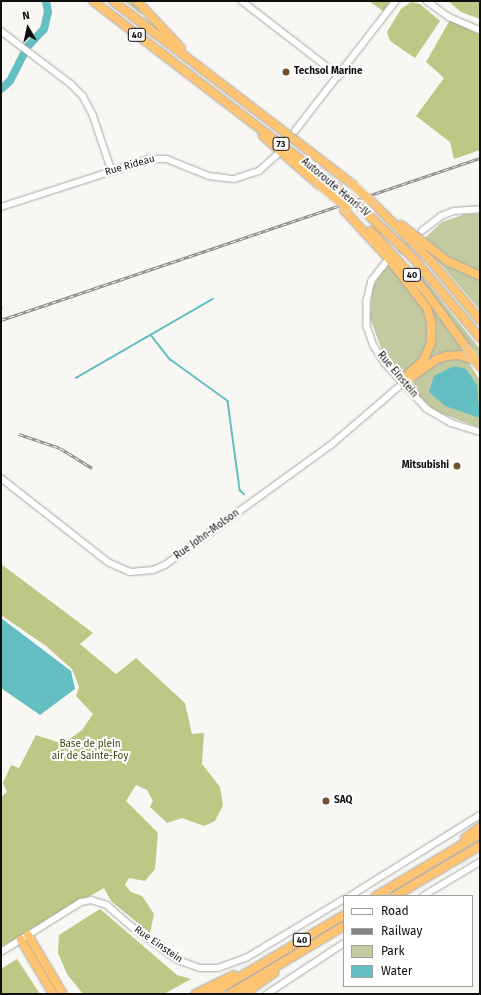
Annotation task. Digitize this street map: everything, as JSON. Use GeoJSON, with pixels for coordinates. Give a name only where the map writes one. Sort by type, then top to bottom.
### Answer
{"type":"FeatureCollection","features":[{"type":"Feature","properties":{"kind":"highway","name":"Autoroute Henri-IV"},"geometry":{"type":"LineString","coordinates":[[93,1],[358,205],[414,259],[480,338]]}},
{"type":"Feature","properties":{"kind":"highway","name":"Autoroute Henri-IV"},"geometry":{"type":"LineString","coordinates":[[113,1],[352,184],[384,212],[430,260],[480,320]]}},
{"type":"Feature","properties":{"kind":"highway"},"geometry":{"type":"LineString","coordinates":[[137,1],[197,64]]}},
{"type":"Feature","properties":{"kind":"highway","name":"40"},"geometry":{"type":"LineString","coordinates":[[222,100],[345,209],[412,275],[480,367]]}},
{"type":"Feature","properties":{"kind":"highway"},"geometry":{"type":"LineString","coordinates":[[345,209],[418,294],[429,315],[433,332],[428,352],[403,383]]}},
{"type":"Feature","properties":{"kind":"highway"},"geometry":{"type":"LineString","coordinates":[[384,212],[447,261],[480,276]]}},
{"type":"Feature","properties":{"kind":"highway"},"geometry":{"type":"LineString","coordinates":[[403,383],[437,359],[447,356],[460,355],[480,364]]}},
{"type":"Feature","properties":{"kind":"highway"},"geometry":{"type":"LineString","coordinates":[[434,862],[480,827]]}},
{"type":"Feature","properties":{"kind":"highway"},"geometry":{"type":"LineString","coordinates":[[378,895],[480,834]]}},
{"type":"Feature","properties":{"kind":"highway"},"geometry":{"type":"LineString","coordinates":[[397,895],[480,846]]}},
{"type":"Feature","properties":{"kind":"highway"},"geometry":{"type":"LineString","coordinates":[[449,864],[480,851]]}},
{"type":"Feature","properties":{"kind":"highway","name":"40"},"geometry":{"type":"LineString","coordinates":[[211,994],[343,916]]}},
{"type":"Feature","properties":{"kind":"highway","name":"40"},"geometry":{"type":"LineString","coordinates":[[230,994],[343,927]]}},
{"type":"Feature","properties":{"kind":"highway"},"geometry":{"type":"LineString","coordinates":[[24,938],[53,994]]}},
{"type":"Feature","properties":{"kind":"highway"},"geometry":{"type":"LineString","coordinates":[[24,938],[63,994]]}},
{"type":"Feature","properties":{"kind":"highway"},"geometry":{"type":"LineString","coordinates":[[244,994],[294,956]]}},
{"type":"Feature","properties":{"kind":"highway"},"geometry":{"type":"LineString","coordinates":[[195,994],[259,965]]}},
{"type":"Feature","properties":{"kind":"street"},"geometry":{"type":"LineString","coordinates":[[242,1],[338,76]]}},
{"type":"Feature","properties":{"kind":"street"},"geometry":{"type":"LineString","coordinates":[[295,131],[396,1]]}},
{"type":"Feature","properties":{"kind":"street"},"geometry":{"type":"LineString","coordinates":[[427,1],[449,17],[480,30]]}},
{"type":"Feature","properties":{"kind":"street"},"geometry":{"type":"LineString","coordinates":[[1,31],[72,84],[83,96],[93,115],[112,171]]}},
{"type":"Feature","properties":{"kind":"street","name":"Rue Rideau"},"geometry":{"type":"LineString","coordinates":[[1,207],[112,171],[159,158],[176,161],[209,176],[234,179],[259,171],[277,155]]}},
{"type":"Feature","properties":{"kind":"street"},"geometry":{"type":"LineString","coordinates":[[422,231],[448,213],[480,209]]}},
{"type":"Feature","properties":{"kind":"street","name":"Rue Einstein"},"geometry":{"type":"LineString","coordinates":[[386,263],[378,272],[368,292],[366,313],[367,326],[380,356],[427,409],[438,417],[480,432]]}},
{"type":"Feature","properties":{"kind":"street","name":"Rue John-Molson"},"geometry":{"type":"LineString","coordinates":[[1,478],[108,562],[130,572],[153,570],[165,565],[331,445],[403,383]]}},
{"type":"Feature","properties":{"kind":"street"},"geometry":{"type":"LineString","coordinates":[[352,895],[480,815]]}},
{"type":"Feature","properties":{"kind":"street"},"geometry":{"type":"LineString","coordinates":[[425,895],[480,862]]}},
{"type":"Feature","properties":{"kind":"street","name":"Rue Einstein"},"geometry":{"type":"LineString","coordinates":[[1,952],[81,902],[94,900],[107,905],[130,925],[178,960],[197,968],[214,968],[242,960],[343,900]]}},
{"type":"Feature","properties":{"kind":"street"},"geometry":{"type":"LineString","coordinates":[[267,994],[343,944]]}},
{"type":"Feature","properties":{"kind":"green space"},"geometry":{"type":"Polygon","coordinates":[[[124,1],[132,1],[142,14],[141,14],[124,1]]]}},
{"type":"Feature","properties":{"kind":"green space"},"geometry":{"type":"Polygon","coordinates":[[[369,1],[391,1],[383,11],[369,1]]]}},
{"type":"Feature","properties":{"kind":"green space"},"geometry":{"type":"Polygon","coordinates":[[[448,1],[480,1],[480,19],[461,12],[448,1]]]}},
{"type":"Feature","properties":{"kind":"green space"},"geometry":{"type":"Polygon","coordinates":[[[411,2],[420,4],[440,21],[415,58],[390,41],[387,32],[401,9],[411,2]]]}},
{"type":"Feature","properties":{"kind":"green space"},"geometry":{"type":"Polygon","coordinates":[[[450,20],[480,35],[480,150],[454,159],[450,142],[416,116],[444,78],[426,62],[450,20]]]}},
{"type":"Feature","properties":{"kind":"green space"},"geometry":{"type":"Polygon","coordinates":[[[466,214],[480,214],[480,272],[450,258],[425,238],[442,222],[466,214]]]}},
{"type":"Feature","properties":{"kind":"green space"},"geometry":{"type":"Polygon","coordinates":[[[436,254],[480,278],[480,310],[434,256],[436,254]]]}},
{"type":"Feature","properties":{"kind":"green space"},"geometry":{"type":"Polygon","coordinates":[[[388,266],[401,279],[423,306],[430,334],[423,356],[405,372],[397,371],[384,356],[370,318],[372,290],[379,275],[388,266]]]}},
{"type":"Feature","properties":{"kind":"green space"},"geometry":{"type":"Polygon","coordinates":[[[420,274],[480,349],[480,360],[418,276],[420,274]]]}},
{"type":"Feature","properties":{"kind":"green space"},"geometry":{"type":"Polygon","coordinates":[[[417,285],[467,354],[429,362],[426,360],[435,343],[436,325],[430,307],[417,285]]]}},
{"type":"Feature","properties":{"kind":"green space"},"geometry":{"type":"Polygon","coordinates":[[[456,358],[468,362],[480,380],[480,428],[435,411],[413,390],[413,383],[420,375],[440,361],[456,358]]]}},
{"type":"Feature","properties":{"kind":"green space","name":"Base de plein air de Sainte-Foy"},"geometry":{"type":"Polygon","coordinates":[[[1,564],[93,633],[80,644],[116,674],[136,658],[185,703],[192,734],[204,733],[202,764],[220,787],[223,805],[215,821],[204,826],[182,818],[167,823],[150,807],[153,801],[147,790],[136,785],[126,801],[158,833],[155,869],[145,881],[129,878],[125,885],[131,892],[142,896],[154,914],[150,933],[111,901],[104,888],[1,947],[1,797],[7,792],[3,783],[11,765],[19,768],[36,735],[63,744],[82,730],[93,714],[76,696],[79,687],[72,669],[46,646],[1,615],[1,564]]]}},
{"type":"Feature","properties":{"kind":"green space"},"geometry":{"type":"Polygon","coordinates":[[[100,909],[177,975],[191,979],[164,994],[83,994],[67,974],[58,953],[59,935],[100,909]]]}},
{"type":"Feature","properties":{"kind":"green space"},"geometry":{"type":"Polygon","coordinates":[[[17,959],[40,994],[1,994],[1,969],[17,959]]]}},
{"type":"Feature","properties":{"kind":"water"},"geometry":{"type":"Polygon","coordinates":[[[454,366],[466,369],[477,385],[480,418],[445,406],[429,392],[434,376],[454,366]]]}},
{"type":"Feature","properties":{"kind":"water"},"geometry":{"type":"Polygon","coordinates":[[[1,618],[71,671],[75,689],[40,715],[1,688],[1,618]]]}},
{"type":"Feature","properties":{"kind":"waterway"},"geometry":{"type":"LineString","coordinates":[[1,89],[10,81],[28,46],[44,29],[48,12],[46,1]]}},
{"type":"Feature","properties":{"kind":"waterway"},"geometry":{"type":"LineString","coordinates":[[76,378],[213,299]]}},
{"type":"Feature","properties":{"kind":"waterway"},"geometry":{"type":"LineString","coordinates":[[151,335],[170,359],[228,401],[240,490],[244,494]]}},
{"type":"Feature","properties":{"kind":"tunnel"},"geometry":{"type":"LineString","coordinates":[[392,258],[412,240]]}},
{"type":"Feature","properties":{"kind":"railway"},"geometry":{"type":"LineString","coordinates":[[1,320],[480,158]]}},
{"type":"Feature","properties":{"kind":"railway"},"geometry":{"type":"LineString","coordinates":[[19,434],[60,448],[92,468]]}},
{"type":"Feature","properties":{"kind":"place","name":"Techsol Marine"},"geometry":{"type":"Point","coordinates":[286,72]}},
{"type":"Feature","properties":{"kind":"place","name":"Mitsubishi"},"geometry":{"type":"Point","coordinates":[457,466]}},
{"type":"Feature","properties":{"kind":"place","name":"SAQ"},"geometry":{"type":"Point","coordinates":[326,801]}}]}
